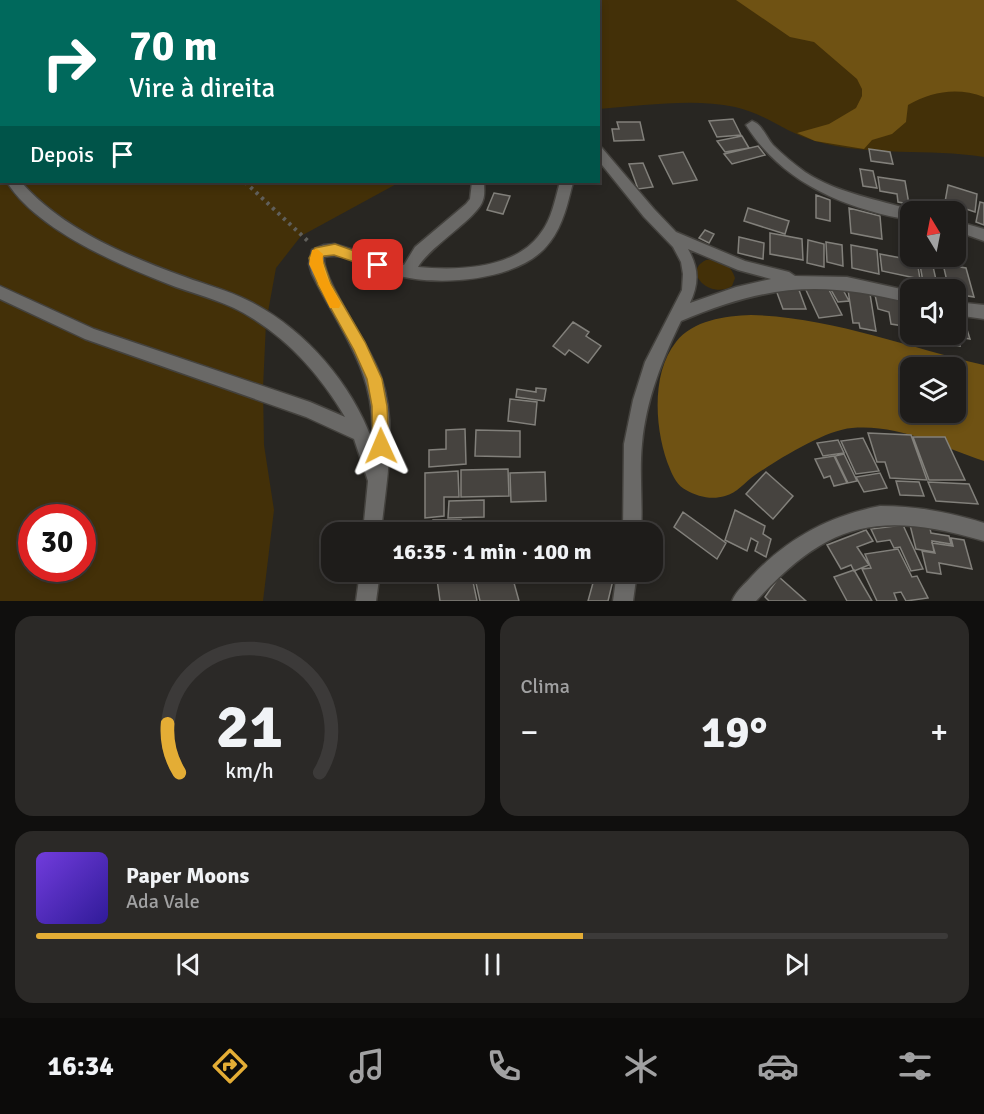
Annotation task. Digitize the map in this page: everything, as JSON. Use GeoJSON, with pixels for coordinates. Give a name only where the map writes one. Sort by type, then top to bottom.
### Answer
{"type":"FeatureCollection","features":[{"type":"Feature","properties":{"kind":"street"},"geometry":{"type":"LineString","coordinates":[[752,125],[771,152],[784,165],[813,184],[859,202],[900,213]]}},
{"type":"Feature","properties":{"kind":"street"},"geometry":{"type":"LineString","coordinates":[[600,153],[669,234],[688,262],[691,279],[689,290],[648,376],[639,408],[633,444],[632,522]]}},
{"type":"Feature","properties":{"kind":"street"},"geometry":{"type":"LineString","coordinates":[[15,183],[27,199],[49,218],[163,275],[241,304],[260,315],[304,351],[333,384],[351,411],[362,434],[377,480]]}},
{"type":"Feature","properties":{"kind":"street"},"geometry":{"type":"LineString","coordinates":[[406,272],[420,251],[471,208],[477,200],[478,183]]}},
{"type":"Feature","properties":{"kind":"street"},"geometry":{"type":"LineString","coordinates":[[373,522],[381,426],[374,379],[360,346],[319,274],[316,258],[320,251],[328,249],[343,251],[378,265],[406,272],[436,275],[502,266],[529,254],[545,239],[555,222],[566,183]]}},
{"type":"Feature","properties":{"kind":"street"},"geometry":{"type":"LineString","coordinates":[[966,229],[984,235]]}},
{"type":"Feature","properties":{"kind":"street"},"geometry":{"type":"LineString","coordinates":[[669,234],[743,266],[801,280],[849,285],[900,295]]}},
{"type":"Feature","properties":{"kind":"street"},"geometry":{"type":"LineString","coordinates":[[676,316],[711,301],[757,286],[801,280]]}},
{"type":"Feature","properties":{"kind":"street"},"geometry":{"type":"LineString","coordinates":[[0,292],[90,334],[310,410],[362,434]]}},
{"type":"Feature","properties":{"kind":"street"},"geometry":{"type":"LineString","coordinates":[[966,310],[984,312]]}},
{"type":"Feature","properties":{"kind":"street"},"geometry":{"type":"LineString","coordinates":[[742,601],[792,552],[818,535],[848,520],[872,516],[914,514],[930,516],[984,532]]}},
{"type":"Feature","properties":{"kind":"street"},"geometry":{"type":"LineString","coordinates":[[366,601],[369,582]]}},
{"type":"Feature","properties":{"kind":"street"},"geometry":{"type":"LineString","coordinates":[[623,601],[626,582]]}},
{"type":"Feature","properties":{"kind":"path"},"geometry":{"type":"LineString","coordinates":[[246,183],[291,228],[320,251]]}},
{"type":"Feature","properties":{"kind":"shaded area"},"geometry":{"type":"Polygon","coordinates":[[[600,0],[984,0],[984,157],[963,154],[878,151],[836,146],[805,138],[735,107],[701,103],[600,109],[600,0]]]}},
{"type":"Feature","properties":{"kind":"shaded area"},"geometry":{"type":"Polygon","coordinates":[[[736,0],[984,0],[984,97],[955,91],[926,96],[908,105],[906,122],[892,134],[872,140],[864,149],[815,141],[797,133],[829,124],[856,108],[862,96],[862,89],[857,79],[814,42],[790,37],[736,0]]]}},
{"type":"Feature","properties":{"kind":"shaded area"},"geometry":{"type":"Polygon","coordinates":[[[0,183],[398,183],[301,236],[276,268],[266,323],[263,388],[264,445],[274,510],[263,601],[0,601],[0,183]]]}},
{"type":"Feature","properties":{"kind":"shaded area"},"geometry":{"type":"Polygon","coordinates":[[[706,260],[720,261],[731,269],[735,278],[732,286],[716,290],[702,283],[697,271],[699,265],[706,260]]]}},
{"type":"Feature","properties":{"kind":"shaded area"},"geometry":{"type":"Polygon","coordinates":[[[751,315],[810,321],[951,357],[900,357],[900,423],[966,423],[966,361],[984,365],[984,461],[904,433],[852,428],[829,434],[802,446],[755,475],[729,495],[710,498],[686,490],[678,484],[673,475],[661,439],[658,404],[662,370],[668,355],[683,335],[700,324],[720,318],[751,315]]]}},
{"type":"Feature","properties":{"kind":"building"},"geometry":{"type":"Polygon","coordinates":[[[733,119],[741,135],[717,137],[709,121],[733,119]]]}},
{"type":"Feature","properties":{"kind":"building"},"geometry":{"type":"Polygon","coordinates":[[[617,122],[640,122],[644,140],[614,141],[612,129],[619,129],[617,122]]]}},
{"type":"Feature","properties":{"kind":"building"},"geometry":{"type":"Polygon","coordinates":[[[742,136],[749,148],[725,152],[717,141],[742,136]]]}},
{"type":"Feature","properties":{"kind":"building"},"geometry":{"type":"Polygon","coordinates":[[[758,146],[765,155],[732,164],[724,154],[758,146]]]}},
{"type":"Feature","properties":{"kind":"building"},"geometry":{"type":"Polygon","coordinates":[[[869,149],[890,152],[893,164],[871,161],[869,149]]]}},
{"type":"Feature","properties":{"kind":"building"},"geometry":{"type":"Polygon","coordinates":[[[683,152],[697,180],[673,184],[659,156],[683,152]]]}},
{"type":"Feature","properties":{"kind":"building"},"geometry":{"type":"Polygon","coordinates":[[[643,163],[653,187],[638,189],[629,164],[643,163]]]}},
{"type":"Feature","properties":{"kind":"building"},"geometry":{"type":"Polygon","coordinates":[[[860,169],[873,171],[877,188],[863,186],[860,169]]]}},
{"type":"Feature","properties":{"kind":"building"},"geometry":{"type":"Polygon","coordinates":[[[878,177],[905,181],[908,201],[898,202],[897,194],[880,191],[878,177]]]}},
{"type":"Feature","properties":{"kind":"building"},"geometry":{"type":"Polygon","coordinates":[[[948,185],[977,194],[975,212],[966,209],[966,201],[945,201],[948,185]]]}},
{"type":"Feature","properties":{"kind":"building"},"geometry":{"type":"Polygon","coordinates":[[[494,193],[510,196],[503,214],[487,210],[494,193]]]}},
{"type":"Feature","properties":{"kind":"building"},"geometry":{"type":"Polygon","coordinates":[[[816,195],[830,200],[830,221],[816,218],[816,195]]]}},
{"type":"Feature","properties":{"kind":"building"},"geometry":{"type":"Polygon","coordinates":[[[980,202],[984,203],[984,225],[976,222],[980,202]]]}},
{"type":"Feature","properties":{"kind":"building"},"geometry":{"type":"Polygon","coordinates":[[[748,208],[789,221],[785,234],[744,221],[748,208]]]}},
{"type":"Feature","properties":{"kind":"building"},"geometry":{"type":"Polygon","coordinates":[[[849,208],[880,216],[882,239],[851,233],[849,208]]]}},
{"type":"Feature","properties":{"kind":"building"},"geometry":{"type":"Polygon","coordinates":[[[705,230],[714,234],[709,243],[699,238],[705,230]]]}},
{"type":"Feature","properties":{"kind":"building"},"geometry":{"type":"Polygon","coordinates":[[[770,233],[802,239],[803,260],[770,254],[770,233]]]}},
{"type":"Feature","properties":{"kind":"building"},"geometry":{"type":"Polygon","coordinates":[[[739,237],[764,243],[763,259],[738,253],[739,237]]]}},
{"type":"Feature","properties":{"kind":"building"},"geometry":{"type":"Polygon","coordinates":[[[808,240],[824,244],[824,267],[807,263],[808,240]]]}},
{"type":"Feature","properties":{"kind":"building"},"geometry":{"type":"Polygon","coordinates":[[[826,242],[842,245],[843,266],[827,262],[826,242]]]}},
{"type":"Feature","properties":{"kind":"building"},"geometry":{"type":"Polygon","coordinates":[[[851,245],[877,250],[879,274],[852,268],[851,245]]]}},
{"type":"Feature","properties":{"kind":"building"},"geometry":{"type":"Polygon","coordinates":[[[880,254],[900,258],[900,267],[918,267],[920,279],[882,271],[880,254]]]}},
{"type":"Feature","properties":{"kind":"building"},"geometry":{"type":"Polygon","coordinates":[[[920,267],[933,267],[936,279],[922,279],[920,267]]]}},
{"type":"Feature","properties":{"kind":"building"},"geometry":{"type":"Polygon","coordinates":[[[944,267],[966,268],[974,297],[966,296],[966,279],[946,279],[944,267]]]}},
{"type":"Feature","properties":{"kind":"building"},"geometry":{"type":"Polygon","coordinates":[[[827,286],[842,315],[819,318],[805,288],[827,286]]]}},
{"type":"Feature","properties":{"kind":"building"},"geometry":{"type":"Polygon","coordinates":[[[841,286],[849,301],[838,302],[830,288],[841,286]]]}},
{"type":"Feature","properties":{"kind":"building"},"geometry":{"type":"Polygon","coordinates":[[[776,290],[799,290],[806,309],[783,309],[776,290]]]}},
{"type":"Feature","properties":{"kind":"building"},"geometry":{"type":"Polygon","coordinates":[[[848,290],[870,294],[876,331],[860,328],[859,323],[853,323],[848,290]]]}},
{"type":"Feature","properties":{"kind":"building"},"geometry":{"type":"Polygon","coordinates":[[[875,295],[900,299],[900,325],[891,324],[889,312],[878,309],[875,295]]]}},
{"type":"Feature","properties":{"kind":"building"},"geometry":{"type":"Polygon","coordinates":[[[573,322],[589,332],[586,336],[601,346],[588,363],[569,350],[565,355],[553,346],[573,322]]]}},
{"type":"Feature","properties":{"kind":"building"},"geometry":{"type":"Polygon","coordinates":[[[966,326],[970,339],[966,338],[966,326]]]}},
{"type":"Feature","properties":{"kind":"building"},"geometry":{"type":"Polygon","coordinates":[[[536,388],[546,389],[544,401],[516,397],[517,389],[536,392],[536,388]]]}},
{"type":"Feature","properties":{"kind":"building"},"geometry":{"type":"Polygon","coordinates":[[[510,399],[537,402],[535,425],[508,421],[510,399]]]}},
{"type":"Feature","properties":{"kind":"building"},"geometry":{"type":"Polygon","coordinates":[[[465,429],[466,464],[429,467],[429,450],[446,449],[446,430],[465,429]]]}},
{"type":"Feature","properties":{"kind":"building"},"geometry":{"type":"Polygon","coordinates":[[[476,430],[520,431],[520,457],[475,456],[476,430]]]}},
{"type":"Feature","properties":{"kind":"building"},"geometry":{"type":"Polygon","coordinates":[[[868,433],[911,435],[927,480],[890,478],[885,462],[877,462],[868,433]]]}},
{"type":"Feature","properties":{"kind":"building"},"geometry":{"type":"Polygon","coordinates":[[[913,437],[945,437],[965,480],[929,480],[913,437]]]}},
{"type":"Feature","properties":{"kind":"building"},"geometry":{"type":"Polygon","coordinates":[[[863,438],[879,471],[856,474],[841,441],[863,438]]]}},
{"type":"Feature","properties":{"kind":"building"},"geometry":{"type":"Polygon","coordinates":[[[838,440],[844,453],[823,456],[817,443],[838,440]]]}},
{"type":"Feature","properties":{"kind":"building"},"geometry":{"type":"Polygon","coordinates":[[[844,454],[857,481],[848,483],[835,456],[844,454]]]}},
{"type":"Feature","properties":{"kind":"building"},"geometry":{"type":"Polygon","coordinates":[[[834,456],[847,483],[834,486],[830,476],[824,478],[815,459],[834,456]]]}},
{"type":"Feature","properties":{"kind":"building"},"geometry":{"type":"Polygon","coordinates":[[[508,469],[509,496],[461,497],[461,470],[508,469]]]}},
{"type":"Feature","properties":{"kind":"building"},"geometry":{"type":"Polygon","coordinates":[[[458,471],[459,497],[444,497],[444,516],[425,518],[425,473],[458,471]]]}},
{"type":"Feature","properties":{"kind":"building"},"geometry":{"type":"Polygon","coordinates":[[[545,472],[546,501],[511,502],[510,473],[545,472]]]}},
{"type":"Feature","properties":{"kind":"building"},"geometry":{"type":"Polygon","coordinates":[[[766,472],[793,496],[773,519],[746,494],[766,472]]]}},
{"type":"Feature","properties":{"kind":"building"},"geometry":{"type":"Polygon","coordinates":[[[880,473],[887,488],[864,492],[856,477],[880,473]]]}},
{"type":"Feature","properties":{"kind":"building"},"geometry":{"type":"Polygon","coordinates":[[[896,481],[919,482],[924,496],[900,495],[896,481]]]}},
{"type":"Feature","properties":{"kind":"building"},"geometry":{"type":"Polygon","coordinates":[[[928,482],[969,484],[978,504],[936,501],[928,482]]]}},
{"type":"Feature","properties":{"kind":"building"},"geometry":{"type":"Polygon","coordinates":[[[484,500],[484,517],[448,518],[449,501],[484,500]]]}},
{"type":"Feature","properties":{"kind":"building"},"geometry":{"type":"Polygon","coordinates":[[[735,510],[765,526],[763,534],[771,539],[766,557],[755,551],[758,542],[751,538],[747,551],[725,540],[735,510]]]}},
{"type":"Feature","properties":{"kind":"building"},"geometry":{"type":"Polygon","coordinates":[[[683,512],[726,543],[717,559],[674,527],[683,512]]]}},
{"type":"Feature","properties":{"kind":"building"},"geometry":{"type":"Polygon","coordinates":[[[433,520],[461,520],[461,522],[433,522],[433,520]]]}},
{"type":"Feature","properties":{"kind":"building"},"geometry":{"type":"Polygon","coordinates":[[[909,521],[929,524],[931,533],[949,536],[951,544],[932,541],[934,552],[916,549],[909,521]]]}},
{"type":"Feature","properties":{"kind":"building"},"geometry":{"type":"Polygon","coordinates":[[[903,525],[923,569],[911,571],[900,547],[894,548],[890,540],[877,542],[871,529],[903,525]]]}},
{"type":"Feature","properties":{"kind":"building"},"geometry":{"type":"Polygon","coordinates":[[[866,530],[873,541],[857,547],[869,565],[854,571],[851,565],[841,569],[827,545],[866,530]]]}},
{"type":"Feature","properties":{"kind":"building"},"geometry":{"type":"Polygon","coordinates":[[[951,538],[964,540],[972,569],[939,563],[941,574],[927,572],[922,551],[935,553],[932,543],[953,546],[951,538]]]}},
{"type":"Feature","properties":{"kind":"building"},"geometry":{"type":"Polygon","coordinates":[[[898,549],[912,577],[917,576],[928,598],[906,601],[901,592],[894,593],[897,601],[877,601],[862,569],[871,568],[865,554],[898,549]]]}},
{"type":"Feature","properties":{"kind":"building"},"geometry":{"type":"Polygon","coordinates":[[[854,570],[872,601],[847,601],[834,577],[854,570]]]}},
{"type":"Feature","properties":{"kind":"building"},"geometry":{"type":"Polygon","coordinates":[[[779,577],[806,601],[769,601],[765,597],[779,577]]]}},
{"type":"Feature","properties":{"kind":"building"},"geometry":{"type":"Polygon","coordinates":[[[437,582],[473,582],[477,601],[440,601],[437,582]]]}},
{"type":"Feature","properties":{"kind":"building"},"geometry":{"type":"Polygon","coordinates":[[[514,582],[519,601],[480,601],[476,583],[514,582]]]}},
{"type":"Feature","properties":{"kind":"building"},"geometry":{"type":"Polygon","coordinates":[[[593,582],[613,582],[608,601],[588,601],[593,582]]]}},
{"type":"Feature","properties":{"kind":"slow traffic"},"geometry":{"type":"LineString","coordinates":[[317,254],[316,264],[319,274],[334,304]]}},
{"type":"Feature","properties":{"kind":"route"},"geometry":{"type":"LineString","coordinates":[[378,265],[335,249],[320,251],[316,258],[324,285],[360,346],[374,379],[380,406],[381,446]]}}]}
